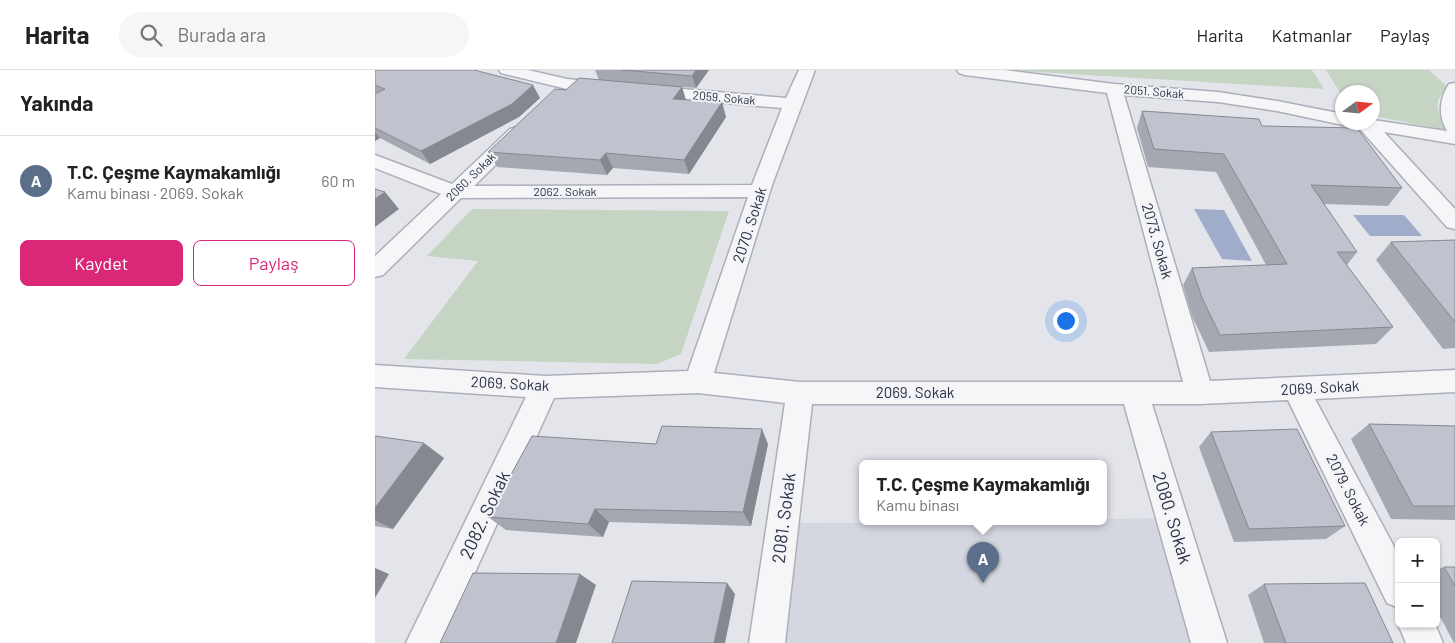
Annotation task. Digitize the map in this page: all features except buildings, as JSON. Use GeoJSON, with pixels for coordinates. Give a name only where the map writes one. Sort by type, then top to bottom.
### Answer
{"type":"FeatureCollection","features":[{"type":"Feature","properties":{"kind":"street","name":"2059. Sokak"},"geometry":{"type":"LineString","coordinates":[[507,70],[566,84],[792,104]]}},
{"type":"Feature","properties":{"kind":"street","name":"2070. Sokak"},"geometry":{"type":"LineString","coordinates":[[698,382],[761,191],[792,104],[807,70]]}},
{"type":"Feature","properties":{"kind":"street","name":"2051. Sokak"},"geometry":{"type":"LineString","coordinates":[[965,70],[1114,88],[1218,97],[1277,106],[1335,118]]}},
{"type":"Feature","properties":{"kind":"street","name":"2073. Sokak"},"geometry":{"type":"LineString","coordinates":[[1114,88],[1200,392]]}},
{"type":"Feature","properties":{"kind":"street"},"geometry":{"type":"LineString","coordinates":[[1455,88],[1449,107],[1455,129]]}},
{"type":"Feature","properties":{"kind":"street","name":"2060. Sokak"},"geometry":{"type":"LineString","coordinates":[[375,269],[532,118]]}},
{"type":"Feature","properties":{"kind":"street"},"geometry":{"type":"LineString","coordinates":[[1380,127],[1455,138]]}},
{"type":"Feature","properties":{"kind":"street"},"geometry":{"type":"LineString","coordinates":[[1367,130],[1455,222]]}},
{"type":"Feature","properties":{"kind":"street","name":"2062. Sokak"},"geometry":{"type":"LineString","coordinates":[[375,162],[455,192],[761,191]]}},
{"type":"Feature","properties":{"kind":"street","name":"2069. Sokak"},"geometry":{"type":"LineString","coordinates":[[375,376],[545,386],[698,382],[800,393],[1200,392],[1455,381]]}},
{"type":"Feature","properties":{"kind":"street","name":"2082. Sokak"},"geometry":{"type":"LineString","coordinates":[[425,643],[545,386]]}},
{"type":"Feature","properties":{"kind":"street","name":"2079. Sokak"},"geometry":{"type":"LineString","coordinates":[[1297,389],[1395,583]]}},
{"type":"Feature","properties":{"kind":"street","name":"2080. Sokak"},"geometry":{"type":"LineString","coordinates":[[1134,392],[1209,643]]}},
{"type":"Feature","properties":{"kind":"street","name":"2081. Sokak"},"geometry":{"type":"LineString","coordinates":[[767,643],[800,393]]}},
{"type":"Feature","properties":{"kind":"street"},"geometry":{"type":"LineString","coordinates":[[1418,628],[1425,643]]}},
{"type":"Feature","properties":{"kind":"shaded area"},"geometry":{"type":"Polygon","coordinates":[[[1172,518],[1209,643],[767,643],[783,523],[859,523],[859,525],[1107,525],[1107,519],[1172,518]]]}},
{"type":"Feature","properties":{"kind":"green space"},"geometry":{"type":"Polygon","coordinates":[[[1005,70],[1312,70],[1324,89],[1005,70]]]}},
{"type":"Feature","properties":{"kind":"green space"},"geometry":{"type":"Polygon","coordinates":[[[1326,70],[1429,70],[1450,89],[1440,97],[1438,102],[1439,113],[1447,130],[1380,117],[1380,85],[1335,85],[1326,70]]]}},
{"type":"Feature","properties":{"kind":"green space"},"geometry":{"type":"Polygon","coordinates":[[[472,209],[729,211],[681,354],[657,364],[404,359],[478,261],[427,256],[472,209]]]}},
{"type":"Feature","properties":{"kind":"water"},"geometry":{"type":"Polygon","coordinates":[[[1194,209],[1224,210],[1252,261],[1222,259],[1194,209]]]}},
{"type":"Feature","properties":{"kind":"water"},"geometry":{"type":"Polygon","coordinates":[[[1353,215],[1404,215],[1422,236],[1370,236],[1353,215]]]}},
{"type":"Feature","properties":{"kind":"place","name":"T.C. Çeşme Kaymakamlığı"},"geometry":{"type":"Point","coordinates":[983,583]}}]}
